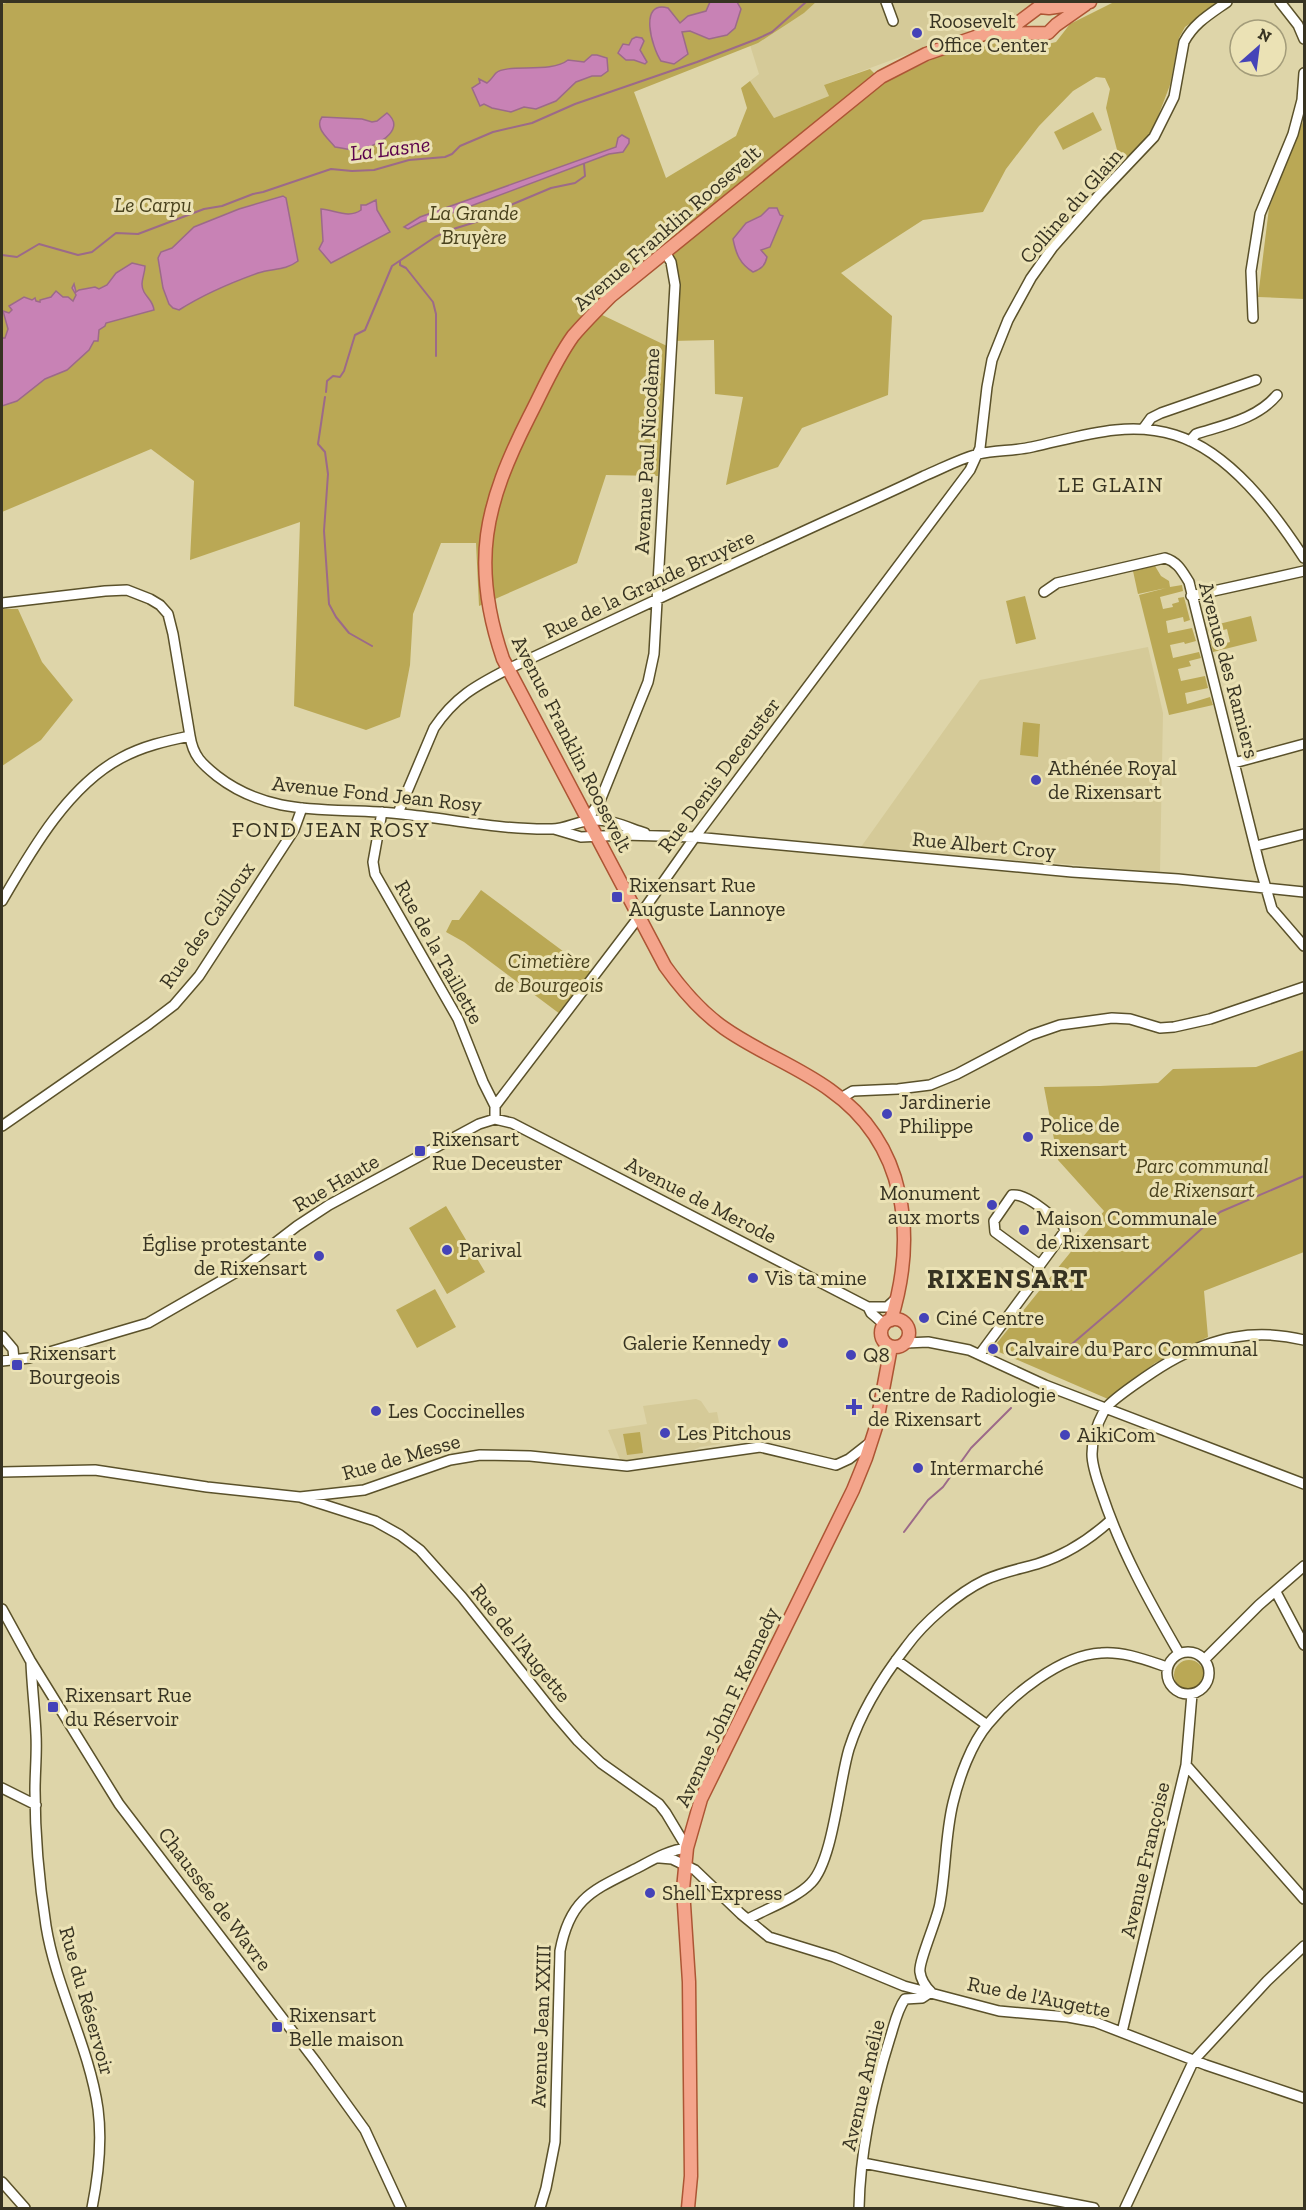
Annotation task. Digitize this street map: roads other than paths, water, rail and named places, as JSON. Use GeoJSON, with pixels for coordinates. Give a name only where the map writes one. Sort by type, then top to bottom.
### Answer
{"type":"FeatureCollection","features":[{"type":"Feature","properties":{"kind":"main road","name":"Avenue Franklin Roosevelt"},"geometry":{"type":"LineString","coordinates":[[888,1322],[898,1297],[904,1246],[904,1221],[900,1194],[892,1169],[878,1142],[861,1118],[841,1098],[813,1079],[733,1034],[712,1018],[680,987],[665,966],[508,669],[493,629],[485,577],[485,547],[497,487],[509,457],[557,362],[573,336],[611,296],[881,77],[926,54],[987,34],[1038,8],[1090,2]]}},
{"type":"Feature","properties":{"kind":"main road","name":"Avenue Franklin Roosevelt"},"geometry":{"type":"LineString","coordinates":[[1056,25],[1090,2]]}},
{"type":"Feature","properties":{"kind":"main road"},"geometry":{"type":"LineString","coordinates":[[1038,8],[1054,12],[1056,25],[1048,33],[1037,33],[1029,22],[1038,8]]}},
{"type":"Feature","properties":{"kind":"main road","name":"Avenue Franklin Roosevelt"},"geometry":{"type":"LineString","coordinates":[[987,34],[1037,33]]}},
{"type":"Feature","properties":{"kind":"main road"},"geometry":{"type":"LineString","coordinates":[[897,1319],[907,1326],[909,1332],[906,1343],[896,1348],[891,1347],[882,1340],[881,1330],[888,1322],[897,1319]]}},
{"type":"Feature","properties":{"kind":"main road","name":"Avenue John F. Kennedy"},"geometry":{"type":"LineString","coordinates":[[688,2208],[691,2176],[689,1982],[684,1904],[684,1866],[687,1848],[701,1798],[853,1490],[872,1441],[891,1347]]}},
{"type":"Feature","properties":{"kind":"street"},"geometry":{"type":"LineString","coordinates":[[886,2],[893,21]]}},
{"type":"Feature","properties":{"kind":"street","name":"Colline du Glain"},"geometry":{"type":"LineString","coordinates":[[978,454],[992,360],[1016,303],[1053,247],[1154,138],[1174,97],[1184,42],[1194,26],[1227,2]]}},
{"type":"Feature","properties":{"kind":"street"},"geometry":{"type":"LineString","coordinates":[[1280,2],[1298,25],[1305,39]]}},
{"type":"Feature","properties":{"kind":"street"},"geometry":{"type":"LineString","coordinates":[[1253,318],[1251,271],[1260,214],[1293,134],[1302,100],[1305,73]]}},
{"type":"Feature","properties":{"kind":"street","name":"Avenue Paul Nicodème"},"geometry":{"type":"LineString","coordinates":[[587,820],[600,801],[651,670],[654,654],[675,285],[671,262],[665,252]]}},
{"type":"Feature","properties":{"kind":"street"},"geometry":{"type":"LineString","coordinates":[[1143,429],[1151,418],[1161,413],[1256,380]]}},
{"type":"Feature","properties":{"kind":"street"},"geometry":{"type":"LineString","coordinates":[[1190,441],[1196,434],[1255,413],[1277,395]]}},
{"type":"Feature","properties":{"kind":"street","name":"Rue de la Grande Bruyère"},"geometry":{"type":"LineString","coordinates":[[398,813],[434,728],[469,690],[508,669],[656,600],[929,474],[978,454],[1031,447],[1104,431],[1143,429],[1175,435],[1190,441],[1220,460],[1250,486],[1305,558]]}},
{"type":"Feature","properties":{"kind":"street","name":"Rue Denis Deceuster"},"geometry":{"type":"LineString","coordinates":[[495,1106],[638,918],[695,837],[970,470],[978,454]]}},
{"type":"Feature","properties":{"kind":"street","name":"Avenue des Ramiers"},"geometry":{"type":"LineString","coordinates":[[1044,592],[1057,583],[1165,558],[1174,561],[1182,571],[1188,582],[1272,909],[1305,946]]}},
{"type":"Feature","properties":{"kind":"street"},"geometry":{"type":"LineString","coordinates":[[1191,596],[1305,571]]}},
{"type":"Feature","properties":{"kind":"street","name":"Avenue Fond Jean Rosy"},"geometry":{"type":"LineString","coordinates":[[2,603],[119,590],[138,593],[160,605],[168,614],[173,634],[192,750],[201,761],[233,787],[263,801],[302,808],[398,813],[503,826],[554,829],[574,836],[596,837]]}},
{"type":"Feature","properties":{"kind":"street"},"geometry":{"type":"LineString","coordinates":[[2,901],[63,806],[93,778],[119,758],[136,750],[151,744],[190,736]]}},
{"type":"Feature","properties":{"kind":"street"},"geometry":{"type":"LineString","coordinates":[[1234,762],[1305,744]]}},
{"type":"Feature","properties":{"kind":"street","name":"Rue des Cailloux"},"geometry":{"type":"LineString","coordinates":[[2,1125],[139,1031],[182,997],[199,976],[290,837],[302,808]]}},
{"type":"Feature","properties":{"kind":"street","name":"Rue de la Taillette"},"geometry":{"type":"LineString","coordinates":[[382,812],[374,852],[375,874],[458,1019],[495,1106]]}},
{"type":"Feature","properties":{"kind":"street","name":"Rue Albert Croy"},"geometry":{"type":"LineString","coordinates":[[587,820],[612,822],[659,837]]}},
{"type":"Feature","properties":{"kind":"street","name":"Avenue Fond Jean Rosy"},"geometry":{"type":"LineString","coordinates":[[554,829],[587,820]]}},
{"type":"Feature","properties":{"kind":"street"},"geometry":{"type":"LineString","coordinates":[[1256,846],[1305,834]]}},
{"type":"Feature","properties":{"kind":"street","name":"Rue Albert Croy"},"geometry":{"type":"LineString","coordinates":[[596,837],[695,837],[1305,892]]}},
{"type":"Feature","properties":{"kind":"street"},"geometry":{"type":"LineString","coordinates":[[841,1098],[853,1091],[930,1085],[957,1074],[1031,1035],[1060,1025],[1112,1018],[1130,1019],[1160,1028],[1174,1027],[1210,1019],[1305,987]]}},
{"type":"Feature","properties":{"kind":"street"},"geometry":{"type":"LineString","coordinates":[[495,1106],[495,1119]]}},
{"type":"Feature","properties":{"kind":"street","name":"Avenue de Merode"},"geometry":{"type":"LineString","coordinates":[[495,1119],[512,1123],[868,1307],[871,1313],[888,1322]]}},
{"type":"Feature","properties":{"kind":"street","name":"Rue Haute"},"geometry":{"type":"LineString","coordinates":[[2,1361],[14,1360],[148,1323],[240,1270],[297,1226],[329,1205],[480,1124],[495,1119]]}},
{"type":"Feature","properties":{"kind":"street"},"geometry":{"type":"LineString","coordinates":[[980,1354],[1034,1281],[1040,1265],[1065,1231],[1063,1225],[1026,1197],[1019,1194],[1012,1195],[994,1221],[995,1232],[1040,1265]]}},
{"type":"Feature","properties":{"kind":"street"},"geometry":{"type":"LineString","coordinates":[[868,1307],[886,1307],[898,1297]]}},
{"type":"Feature","properties":{"kind":"street"},"geometry":{"type":"LineString","coordinates":[[1179,1653],[1133,1572],[1111,1520],[1092,1456],[1093,1441],[1104,1408],[1163,1366],[1210,1342],[1268,1335],[1305,1340]]}},
{"type":"Feature","properties":{"kind":"street"},"geometry":{"type":"LineString","coordinates":[[2,1336],[13,1349],[14,1360]]}},
{"type":"Feature","properties":{"kind":"street"},"geometry":{"type":"LineString","coordinates":[[906,1343],[928,1342],[952,1345],[980,1354],[1045,1385],[1305,1485]]}},
{"type":"Feature","properties":{"kind":"street","name":"Rue de Messe"},"geometry":{"type":"LineString","coordinates":[[2,1472],[95,1470],[300,1497],[364,1490],[450,1460],[480,1455],[530,1456],[627,1466],[760,1447],[836,1465],[849,1459],[872,1441]]}},
{"type":"Feature","properties":{"kind":"street","name":"Rue de l'Augette"},"geometry":{"type":"LineString","coordinates":[[300,1497],[375,1521],[420,1550],[462,1597],[562,1724],[602,1763],[659,1804],[687,1848]]}},
{"type":"Feature","properties":{"kind":"street"},"geometry":{"type":"LineString","coordinates":[[748,1919],[799,1892],[811,1884],[820,1872],[850,1746],[862,1716],[878,1686],[908,1644],[960,1596],[996,1575],[1036,1564],[1072,1550],[1111,1520]]}},
{"type":"Feature","properties":{"kind":"street"},"geometry":{"type":"LineString","coordinates":[[1205,1659],[1259,1605],[1305,1566]]}},
{"type":"Feature","properties":{"kind":"street"},"geometry":{"type":"LineString","coordinates":[[1276,1592],[1305,1645]]}},
{"type":"Feature","properties":{"kind":"street","name":"Chaussée de Wavre"},"geometry":{"type":"LineString","coordinates":[[2,1609],[30,1660],[119,1804],[304,2046],[365,2130],[401,2208]]}},
{"type":"Feature","properties":{"kind":"street"},"geometry":{"type":"LineString","coordinates":[[1191,1652],[1205,1659],[1209,1664],[1210,1676],[1202,1690],[1186,1694],[1172,1687],[1166,1672],[1167,1667],[1179,1653],[1191,1652]]}},
{"type":"Feature","properties":{"kind":"street"},"geometry":{"type":"LineString","coordinates":[[931,1992],[920,1971],[941,1901],[948,1824],[962,1773],[987,1725],[1013,1699],[1038,1679],[1083,1656],[1119,1653],[1167,1667]]}},
{"type":"Feature","properties":{"kind":"street","name":"Rue du Réservoir"},"geometry":{"type":"LineString","coordinates":[[30,1660],[36,1736],[36,1805],[40,1880],[51,1956],[76,2028],[98,2111],[98,2160],[92,2208]]}},
{"type":"Feature","properties":{"kind":"street"},"geometry":{"type":"LineString","coordinates":[[896,1660],[987,1725]]}},
{"type":"Feature","properties":{"kind":"street","name":"Avenue Françoise"},"geometry":{"type":"LineString","coordinates":[[1122,2031],[1186,1765],[1192,1694]]}},
{"type":"Feature","properties":{"kind":"street"},"geometry":{"type":"LineString","coordinates":[[1186,1765],[1305,1899]]}},
{"type":"Feature","properties":{"kind":"street"},"geometry":{"type":"LineString","coordinates":[[2,1788],[36,1805]]}},
{"type":"Feature","properties":{"kind":"street","name":"Avenue Jean XXIII"},"geometry":{"type":"LineString","coordinates":[[540,2208],[555,2142],[560,1951],[564,1931],[571,1916],[586,1897],[601,1886],[674,1850],[687,1848]]}},
{"type":"Feature","properties":{"kind":"street"},"geometry":{"type":"LineString","coordinates":[[658,1858],[672,1859],[684,1866]]}},
{"type":"Feature","properties":{"kind":"street","name":"Rue de l'Augette"},"geometry":{"type":"LineString","coordinates":[[684,1866],[695,1870],[769,1937],[834,1957],[904,1986],[999,2011],[1068,2017],[1095,2022],[1194,2060],[1305,2098]]}},
{"type":"Feature","properties":{"kind":"street"},"geometry":{"type":"LineString","coordinates":[[1125,2208],[1194,2060],[1267,1981],[1305,1946]]}},
{"type":"Feature","properties":{"kind":"street","name":"Avenue Amélie"},"geometry":{"type":"LineString","coordinates":[[859,2208],[868,2130],[886,2049],[905,1999],[922,1998],[931,1992]]}},
{"type":"Feature","properties":{"kind":"street"},"geometry":{"type":"LineString","coordinates":[[863,2163],[1094,2208]]}},
{"type":"Feature","properties":{"kind":"street"},"geometry":{"type":"LineString","coordinates":[[2,2182],[25,2208]]}},
{"type":"Feature","properties":{"kind":"waterway","name":"La Lasne"},"geometry":{"type":"LineString","coordinates":[[2,255],[17,257],[39,244],[78,255],[92,252],[116,233],[138,234],[204,209],[222,206],[331,169],[374,170],[409,160],[445,157],[460,146],[493,132],[532,123],[575,104],[757,39],[772,32],[806,2]]}},
{"type":"Feature","properties":{"kind":"waterway","name":"Le Carpu"},"geometry":{"type":"LineString","coordinates":[[326,392],[327,381],[333,376],[340,377],[344,371],[355,335],[365,330],[392,266],[435,237],[450,230],[479,221],[551,188],[575,183],[585,176],[584,164]]}},
{"type":"Feature","properties":{"kind":"waterway"},"geometry":{"type":"LineString","coordinates":[[400,261],[400,265],[406,268],[433,302],[436,314],[436,356]]}},
{"type":"Feature","properties":{"kind":"waterway","name":"Le Carpu"},"geometry":{"type":"LineString","coordinates":[[325,397],[318,444],[325,452],[328,474],[324,531],[329,604],[349,633],[372,646]]}},
{"type":"Feature","properties":{"kind":"waterway"},"geometry":{"type":"LineString","coordinates":[[1072,1344],[1220,1212],[1304,1176]]}},
{"type":"Feature","properties":{"kind":"waterway"},"geometry":{"type":"LineString","coordinates":[[904,1532],[928,1500],[943,1487],[971,1448],[1011,1408]]}},
{"type":"Feature","properties":{"kind":"place","name":"Roosevelt Office Center"},"geometry":{"type":"Point","coordinates":[917,33]}},
{"type":"Feature","properties":{"kind":"place","name":"Athénée Royal de Rixensart"},"geometry":{"type":"Point","coordinates":[1036,780]}},
{"type":"Feature","properties":{"kind":"place","name":"Rixensart Rue Auguste Lannoye"},"geometry":{"type":"Point","coordinates":[617,897]}},
{"type":"Feature","properties":{"kind":"place","name":"Jardinerie Philippe"},"geometry":{"type":"Point","coordinates":[887,1114]}},
{"type":"Feature","properties":{"kind":"place","name":"Police de Rixensart"},"geometry":{"type":"Point","coordinates":[1028,1137]}},
{"type":"Feature","properties":{"kind":"place","name":"Rixensart Rue Deceuster"},"geometry":{"type":"Point","coordinates":[420,1151]}},
{"type":"Feature","properties":{"kind":"place","name":"Monument aux morts"},"geometry":{"type":"Point","coordinates":[992,1205]}},
{"type":"Feature","properties":{"kind":"place","name":"Maison Communale de Rixensart"},"geometry":{"type":"Point","coordinates":[1024,1230]}},
{"type":"Feature","properties":{"kind":"place","name":"Parival"},"geometry":{"type":"Point","coordinates":[447,1250]}},
{"type":"Feature","properties":{"kind":"place","name":"Église protestante de Rixensart"},"geometry":{"type":"Point","coordinates":[319,1256]}},
{"type":"Feature","properties":{"kind":"place","name":"Vis ta mine"},"geometry":{"type":"Point","coordinates":[753,1278]}},
{"type":"Feature","properties":{"kind":"place","name":"Ciné Centre"},"geometry":{"type":"Point","coordinates":[924,1318]}},
{"type":"Feature","properties":{"kind":"place","name":"Galerie Kennedy"},"geometry":{"type":"Point","coordinates":[783,1343]}},
{"type":"Feature","properties":{"kind":"place","name":"Calvaire du Parc Communal"},"geometry":{"type":"Point","coordinates":[993,1349]}},
{"type":"Feature","properties":{"kind":"place","name":"Q8"},"geometry":{"type":"Point","coordinates":[851,1355]}},
{"type":"Feature","properties":{"kind":"place","name":"Rixensart Bourgeois"},"geometry":{"type":"Point","coordinates":[17,1365]}},
{"type":"Feature","properties":{"kind":"place","name":"Centre de Radiologie de Rixensart"},"geometry":{"type":"Point","coordinates":[854,1407]}},
{"type":"Feature","properties":{"kind":"place","name":"Les Coccinelles"},"geometry":{"type":"Point","coordinates":[376,1411]}},
{"type":"Feature","properties":{"kind":"place","name":"Les Pitchous"},"geometry":{"type":"Point","coordinates":[665,1433]}},
{"type":"Feature","properties":{"kind":"place","name":"AikiCom"},"geometry":{"type":"Point","coordinates":[1065,1435]}},
{"type":"Feature","properties":{"kind":"place","name":"Intermarché"},"geometry":{"type":"Point","coordinates":[918,1468]}},
{"type":"Feature","properties":{"kind":"place","name":"Rixensart Rue du Réservoir"},"geometry":{"type":"Point","coordinates":[53,1707]}},
{"type":"Feature","properties":{"kind":"place","name":"Shell Express"},"geometry":{"type":"Point","coordinates":[650,1893]}},
{"type":"Feature","properties":{"kind":"place","name":"Rixensart Belle maison"},"geometry":{"type":"Point","coordinates":[277,2027]}},
{"type":"Feature","properties":{"kind":"district","name":"LE GLAIN"},"geometry":{"type":"Point","coordinates":[1111,484]}},
{"type":"Feature","properties":{"kind":"district","name":"FOND JEAN ROSY"},"geometry":{"type":"Point","coordinates":[331,829]}},
{"type":"Feature","properties":{"kind":"district","name":"RIXENSART"},"geometry":{"type":"Point","coordinates":[1008,1279]}},
{"type":"Feature","properties":{"kind":"park label","name":"La Grande Bruyère"},"geometry":{"type":"Point","coordinates":[474,225]}},
{"type":"Feature","properties":{"kind":"park label","name":"Cimetière de Bourgeois"},"geometry":{"type":"Point","coordinates":[549,973]}},
{"type":"Feature","properties":{"kind":"park label","name":"Parc communal de Rixensart"},"geometry":{"type":"Point","coordinates":[1202,1178]}}]}
